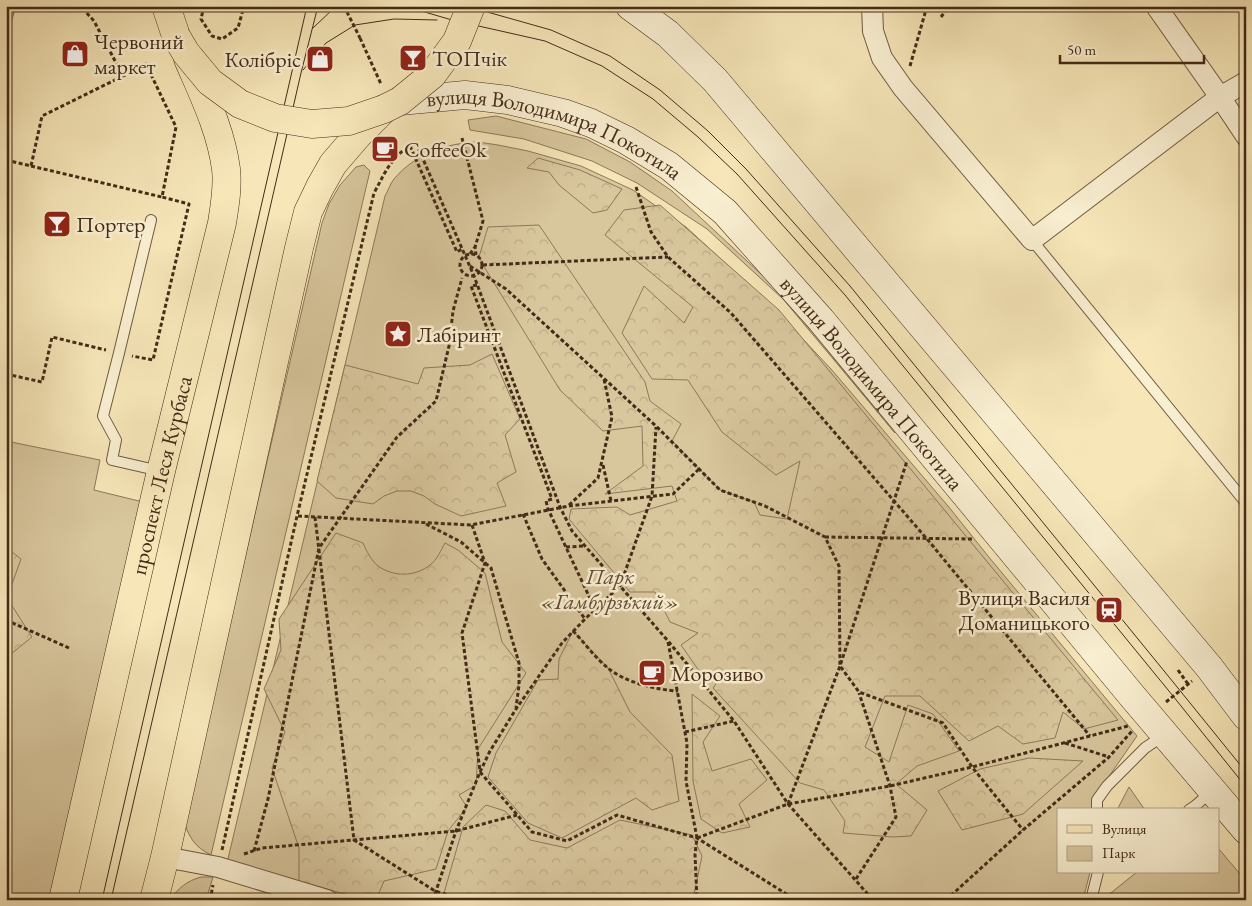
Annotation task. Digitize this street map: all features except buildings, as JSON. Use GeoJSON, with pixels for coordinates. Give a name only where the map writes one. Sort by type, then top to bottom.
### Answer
{"type":"FeatureCollection","features":[{"type":"Feature","properties":{"kind":"main road","name":"проспект Леся Курбаса"},"geometry":{"type":"LineString","coordinates":[[63,900],[161,471],[222,223],[226,198],[226,170],[214,120],[166,6]]}},
{"type":"Feature","properties":{"kind":"main road"},"geometry":{"type":"LineString","coordinates":[[181,44],[210,82],[240,104],[275,118],[312,124],[349,121],[432,75],[457,41],[470,6]]}},
{"type":"Feature","properties":{"kind":"main road"},"geometry":{"type":"LineString","coordinates":[[154,900],[308,212],[333,164],[388,98]]}},
{"type":"Feature","properties":{"kind":"street"},"geometry":{"type":"LineString","coordinates":[[156,6],[181,44]]}},
{"type":"Feature","properties":{"kind":"street"},"geometry":{"type":"LineString","coordinates":[[630,6],[668,34],[715,80],[1246,716]]}},
{"type":"Feature","properties":{"kind":"street"},"geometry":{"type":"LineString","coordinates":[[872,6],[873,31],[882,58],[903,88],[1032,240],[1220,97],[1246,82]]}},
{"type":"Feature","properties":{"kind":"street"},"geometry":{"type":"LineString","coordinates":[[1156,6],[1246,136]]}},
{"type":"Feature","properties":{"kind":"street","name":"вулиця Володимира Покотила"},"geometry":{"type":"LineString","coordinates":[[388,98],[465,95],[508,100],[563,113],[591,123],[626,140],[669,166],[725,212],[821,320],[1148,725],[1213,791],[1246,830]]}},
{"type":"Feature","properties":{"kind":"street"},"geometry":{"type":"LineString","coordinates":[[165,857],[218,867],[288,894],[326,900]]}},
{"type":"Feature","properties":{"kind":"lane"},"geometry":{"type":"LineString","coordinates":[[6,21],[10,6]]}},
{"type":"Feature","properties":{"kind":"lane"},"geometry":{"type":"LineString","coordinates":[[151,220],[103,416],[116,440],[112,460],[161,471]]}},
{"type":"Feature","properties":{"kind":"lane"},"geometry":{"type":"LineString","coordinates":[[1032,240],[1246,503]]}},
{"type":"Feature","properties":{"kind":"lane"},"geometry":{"type":"LineString","coordinates":[[1097,808],[1097,800],[1107,786],[1144,748],[1148,725]]}},
{"type":"Feature","properties":{"kind":"lane"},"geometry":{"type":"LineString","coordinates":[[1192,808],[1213,791]]}},
{"type":"Feature","properties":{"kind":"lane"},"geometry":{"type":"LineString","coordinates":[[1091,900],[1098,874]]}},
{"type":"Feature","properties":{"kind":"path"},"geometry":{"type":"LineString","coordinates":[[76,6],[84,10],[94,21],[123,76]]}},
{"type":"Feature","properties":{"kind":"path"},"geometry":{"type":"LineString","coordinates":[[204,6],[201,19],[212,36],[222,39],[238,28],[244,6]]}},
{"type":"Feature","properties":{"kind":"path"},"geometry":{"type":"LineString","coordinates":[[344,6],[388,98]]}},
{"type":"Feature","properties":{"kind":"path"},"geometry":{"type":"LineString","coordinates":[[903,88],[927,6]]}},
{"type":"Feature","properties":{"kind":"path"},"geometry":{"type":"LineString","coordinates":[[941,17],[949,6]]}},
{"type":"Feature","properties":{"kind":"path"},"geometry":{"type":"LineString","coordinates":[[980,6],[984,9]]}},
{"type":"Feature","properties":{"kind":"path"},"geometry":{"type":"LineString","coordinates":[[31,166],[42,116],[146,64]]}},
{"type":"Feature","properties":{"kind":"path"},"geometry":{"type":"LineString","coordinates":[[462,138],[483,220],[475,247],[470,254]]}},
{"type":"Feature","properties":{"kind":"path"},"geometry":{"type":"LineString","coordinates":[[210,900],[374,193],[394,158],[416,143],[474,276],[560,507],[572,531],[668,641],[734,721],[788,804],[873,900]]}},
{"type":"Feature","properties":{"kind":"path"},"geometry":{"type":"LineString","coordinates":[[410,146],[456,252],[462,249]]}},
{"type":"Feature","properties":{"kind":"path"},"geometry":{"type":"LineString","coordinates":[[6,160],[162,197]]}},
{"type":"Feature","properties":{"kind":"path"},"geometry":{"type":"LineString","coordinates":[[636,187],[651,232],[668,258],[731,313],[927,538],[1090,736]]}},
{"type":"Feature","properties":{"kind":"path"},"geometry":{"type":"LineString","coordinates":[[475,247],[476,255]]}},
{"type":"Feature","properties":{"kind":"path"},"geometry":{"type":"LineString","coordinates":[[470,254],[476,255],[481,259],[480,273],[474,276],[464,274],[460,266],[462,258],[470,254]]}},
{"type":"Feature","properties":{"kind":"path"},"geometry":{"type":"LineString","coordinates":[[482,266],[668,258]]}},
{"type":"Feature","properties":{"kind":"path"},"geometry":{"type":"LineString","coordinates":[[469,266],[506,289],[656,426],[720,490],[765,506],[825,537],[978,539]]}},
{"type":"Feature","properties":{"kind":"path"},"geometry":{"type":"LineString","coordinates":[[254,851],[268,799],[319,548],[397,437],[436,401],[449,346],[453,311],[464,274]]}},
{"type":"Feature","properties":{"kind":"path"},"geometry":{"type":"LineString","coordinates":[[477,285],[471,286],[552,500],[546,501],[548,509],[595,609]]}},
{"type":"Feature","properties":{"kind":"path"},"geometry":{"type":"LineString","coordinates":[[6,374],[42,382],[52,337],[119,353]]}},
{"type":"Feature","properties":{"kind":"path"},"geometry":{"type":"LineString","coordinates":[[569,506],[598,478],[612,417],[604,379]]}},
{"type":"Feature","properties":{"kind":"path"},"geometry":{"type":"LineString","coordinates":[[433,900],[456,831],[490,751],[516,709],[562,643],[620,586],[652,496],[656,426]]}},
{"type":"Feature","properties":{"kind":"path"},"geometry":{"type":"LineString","coordinates":[[788,804],[840,666],[909,455]]}},
{"type":"Feature","properties":{"kind":"path"},"geometry":{"type":"LineString","coordinates":[[602,462],[611,501]]}},
{"type":"Feature","properties":{"kind":"path"},"geometry":{"type":"LineString","coordinates":[[298,516],[472,525],[560,507],[673,494],[699,469]]}},
{"type":"Feature","properties":{"kind":"path"},"geometry":{"type":"LineString","coordinates":[[523,514],[542,559],[585,619]]}},
{"type":"Feature","properties":{"kind":"path"},"geometry":{"type":"LineString","coordinates":[[315,517],[354,840]]}},
{"type":"Feature","properties":{"kind":"path"},"geometry":{"type":"LineString","coordinates":[[424,523],[461,542],[491,568],[519,663],[516,709]]}},
{"type":"Feature","properties":{"kind":"path"},"geometry":{"type":"LineString","coordinates":[[472,525],[485,563],[462,633],[480,772],[517,815],[532,832],[567,841],[617,815],[696,838],[796,900]]}},
{"type":"Feature","properties":{"kind":"path"},"geometry":{"type":"LineString","coordinates":[[825,537],[839,566],[840,666],[859,692],[890,786],[896,817],[856,880]]}},
{"type":"Feature","properties":{"kind":"path"},"geometry":{"type":"LineString","coordinates":[[566,547],[585,546]]}},
{"type":"Feature","properties":{"kind":"path"},"geometry":{"type":"LineString","coordinates":[[6,620],[69,648]]}},
{"type":"Feature","properties":{"kind":"path"},"geometry":{"type":"LineString","coordinates":[[573,631],[608,668],[623,678],[664,690],[678,691]]}},
{"type":"Feature","properties":{"kind":"path"},"geometry":{"type":"LineString","coordinates":[[668,641],[687,743],[686,782],[696,838],[697,900]]}},
{"type":"Feature","properties":{"kind":"path"},"geometry":{"type":"LineString","coordinates":[[1178,670],[1216,680]]}},
{"type":"Feature","properties":{"kind":"path"},"geometry":{"type":"LineString","coordinates":[[946,900],[1109,756],[1132,731],[1148,725],[1216,680]]}},
{"type":"Feature","properties":{"kind":"path"},"geometry":{"type":"LineString","coordinates":[[859,692],[943,723],[972,767],[1023,830]]}},
{"type":"Feature","properties":{"kind":"path"},"geometry":{"type":"LineString","coordinates":[[684,732],[734,721]]}},
{"type":"Feature","properties":{"kind":"path"},"geometry":{"type":"LineString","coordinates":[[696,838],[788,804],[890,786],[1090,736],[1148,725]]}},
{"type":"Feature","properties":{"kind":"path"},"geometry":{"type":"LineString","coordinates":[[1064,743],[1109,756]]}},
{"type":"Feature","properties":{"kind":"path"},"geometry":{"type":"LineString","coordinates":[[241,856],[262,848],[456,831],[517,815]]}},
{"type":"Feature","properties":{"kind":"path"},"geometry":{"type":"LineString","coordinates":[[354,840],[435,891],[464,900]]}},
{"type":"Feature","properties":{"kind":"path"},"geometry":{"type":"LineString","coordinates":[[6,896],[11,900]]}},
{"type":"Feature","properties":{"kind":"green space"},"geometry":{"type":"Polygon","coordinates":[[[496,116],[586,139],[630,162],[672,191],[776,288],[895,433],[783,299],[707,229],[637,183],[592,161],[524,139],[470,130],[468,120],[496,116]]]}},
{"type":"Feature","properties":{"kind":"green space","name":"Парк «Гамбурзький»"},"geometry":{"type":"Polygon","coordinates":[[[478,142],[528,151],[581,166],[633,190],[686,227],[771,305],[831,369],[948,506],[1137,736],[1094,798],[1092,808],[1057,808],[1057,874],[1090,874],[1083,900],[351,900],[227,863],[385,196],[394,179],[411,163],[443,148],[478,142]]]}},
{"type":"Feature","properties":{"kind":"green space"},"geometry":{"type":"Polygon","coordinates":[[[538,158],[580,170],[622,189],[607,210],[593,213],[559,185],[549,172],[527,168],[538,158]]]}},
{"type":"Feature","properties":{"kind":"green space"},"geometry":{"type":"Polygon","coordinates":[[[364,165],[370,171],[211,855],[194,842],[184,822],[322,223],[329,204],[340,185],[356,167],[364,165]]]}},
{"type":"Feature","properties":{"kind":"green space"},"geometry":{"type":"Polygon","coordinates":[[[660,205],[779,310],[1118,720],[1084,729],[1063,712],[1055,738],[1023,744],[998,726],[969,741],[920,696],[885,696],[865,747],[889,762],[908,705],[933,714],[959,751],[917,766],[896,784],[927,810],[911,836],[893,837],[843,833],[845,821],[824,790],[800,783],[713,688],[718,681],[704,678],[681,645],[698,633],[670,622],[655,592],[630,592],[569,519],[571,509],[617,507],[630,515],[677,501],[672,486],[605,494],[643,466],[642,426],[603,431],[560,390],[479,257],[488,227],[539,225],[645,382],[650,401],[681,424],[672,441],[720,490],[754,502],[760,515],[787,519],[800,461],[776,475],[722,432],[688,380],[652,379],[622,333],[644,286],[684,323],[693,307],[605,235],[624,210],[660,205]]]}},
{"type":"Feature","properties":{"kind":"green space"},"geometry":{"type":"Polygon","coordinates":[[[492,354],[520,419],[505,435],[516,472],[497,483],[506,506],[461,516],[411,491],[397,491],[384,496],[373,504],[336,498],[317,481],[345,365],[418,384],[424,368],[470,365],[492,354]]]}},
{"type":"Feature","properties":{"kind":"green space"},"geometry":{"type":"Polygon","coordinates":[[[6,441],[100,460],[94,490],[143,502],[51,900],[6,900],[6,441]]]}},
{"type":"Feature","properties":{"kind":"green space"},"geometry":{"type":"Polygon","coordinates":[[[336,533],[363,543],[369,556],[378,566],[397,574],[418,572],[424,569],[435,560],[445,543],[458,550],[485,573],[502,642],[526,673],[478,749],[476,785],[459,795],[467,807],[448,831],[436,869],[384,881],[376,900],[365,900],[299,881],[299,848],[272,768],[285,732],[264,689],[281,650],[279,619],[336,533]]]}},
{"type":"Feature","properties":{"kind":"green space"},"geometry":{"type":"Polygon","coordinates":[[[6,547],[21,559],[7,598],[32,637],[6,658],[6,547]]]}},
{"type":"Feature","properties":{"kind":"green space"},"geometry":{"type":"Polygon","coordinates":[[[573,631],[608,668],[630,712],[672,755],[679,801],[652,810],[636,798],[562,838],[528,823],[488,777],[496,753],[538,680],[558,679],[559,659],[573,631]]]}},
{"type":"Feature","properties":{"kind":"green space"},"geometry":{"type":"Polygon","coordinates":[[[692,694],[720,716],[703,742],[712,771],[751,759],[767,780],[739,804],[750,827],[722,833],[701,819],[693,781],[692,694]]]}},
{"type":"Feature","properties":{"kind":"green space"},"geometry":{"type":"Polygon","coordinates":[[[1029,758],[1083,761],[1023,814],[962,830],[938,791],[980,769],[1029,758]]]}},
{"type":"Feature","properties":{"kind":"green space"},"geometry":{"type":"Polygon","coordinates":[[[1129,787],[1144,808],[1118,808],[1129,787]]]}},
{"type":"Feature","properties":{"kind":"green space"},"geometry":{"type":"Polygon","coordinates":[[[486,805],[505,811],[530,840],[567,848],[620,820],[692,835],[702,856],[693,899],[442,900],[463,827],[486,805]]]}},
{"type":"Feature","properties":{"kind":"green space"},"geometry":{"type":"Polygon","coordinates":[[[1220,850],[1246,881],[1246,900],[1102,900],[1134,874],[1220,874],[1220,850]]]}},
{"type":"Feature","properties":{"kind":"green space"},"geometry":{"type":"Polygon","coordinates":[[[201,877],[213,877],[206,900],[170,900],[183,886],[201,877]]]}},
{"type":"Feature","properties":{"kind":"tram line"},"geometry":{"type":"LineString","coordinates":[[102,900],[307,6]]}},
{"type":"Feature","properties":{"kind":"tram line"},"geometry":{"type":"LineString","coordinates":[[111,900],[318,6]]}},
{"type":"Feature","properties":{"kind":"tram line"},"geometry":{"type":"LineString","coordinates":[[313,28],[338,6]]}},
{"type":"Feature","properties":{"kind":"tram line"},"geometry":{"type":"LineString","coordinates":[[407,6],[452,20],[545,41],[602,66],[653,99],[698,137],[737,174],[845,295],[1246,787]]}},
{"type":"Feature","properties":{"kind":"tram line"},"geometry":{"type":"LineString","coordinates":[[466,6],[551,30],[610,56],[660,90],[708,131],[746,169],[850,286],[1246,772]]}},
{"type":"Feature","properties":{"kind":"tram line"},"geometry":{"type":"LineString","coordinates":[[303,70],[326,43],[355,25],[394,19],[437,20]]}},
{"type":"Feature","properties":{"kind":"place","name":"Червоний маркет"},"geometry":{"type":"Point","coordinates":[75,54]}},
{"type":"Feature","properties":{"kind":"place","name":"ТОПчік"},"geometry":{"type":"Point","coordinates":[413,58]}},
{"type":"Feature","properties":{"kind":"place","name":"Колібріс"},"geometry":{"type":"Point","coordinates":[320,59]}},
{"type":"Feature","properties":{"kind":"place","name":"CoffeeOk"},"geometry":{"type":"Point","coordinates":[385,149]}},
{"type":"Feature","properties":{"kind":"place","name":"Портер"},"geometry":{"type":"Point","coordinates":[57,224]}},
{"type":"Feature","properties":{"kind":"place","name":"Лабіринт"},"geometry":{"type":"Point","coordinates":[398,334]}},
{"type":"Feature","properties":{"kind":"place","name":"Вулиця Василя Доманицького"},"geometry":{"type":"Point","coordinates":[1109,610]}},
{"type":"Feature","properties":{"kind":"place","name":"Морозиво"},"geometry":{"type":"Point","coordinates":[652,673]}}]}
